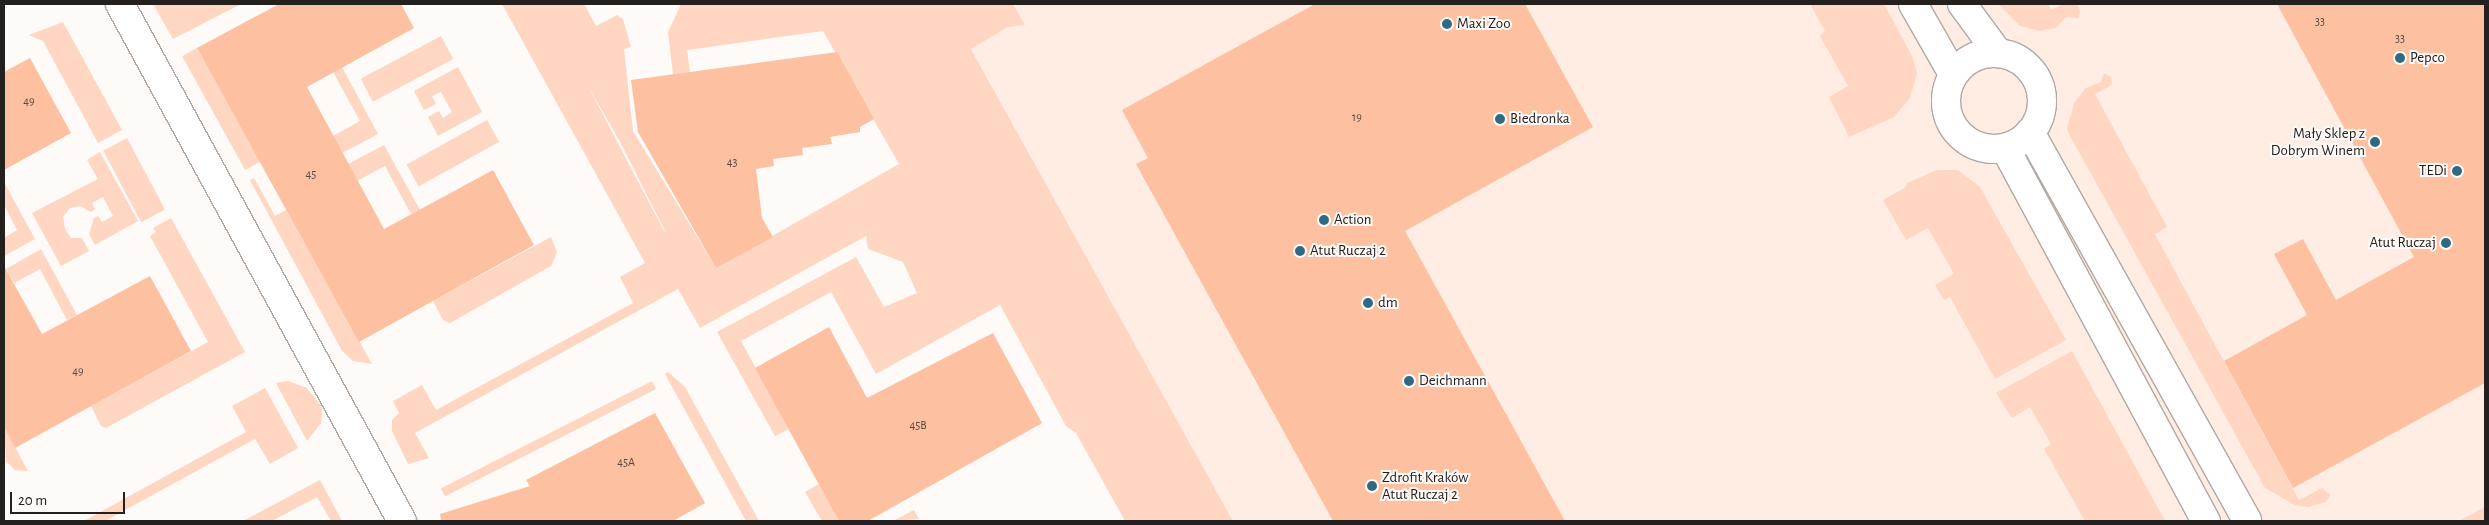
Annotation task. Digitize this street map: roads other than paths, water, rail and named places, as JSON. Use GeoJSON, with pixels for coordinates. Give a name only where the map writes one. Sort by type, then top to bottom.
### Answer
{"type":"FeatureCollection","features":[{"type":"Feature","properties":{"kind":"street"},"geometry":{"type":"LineString","coordinates":[[120,4],[402,521]]}},
{"type":"Feature","properties":{"kind":"street"},"geometry":{"type":"LineString","coordinates":[[1913,4],[1953,74]]}},
{"type":"Feature","properties":{"kind":"street"},"geometry":{"type":"LineString","coordinates":[[1962,4],[1998,53]]}},
{"type":"Feature","properties":{"kind":"street"},"geometry":{"type":"LineString","coordinates":[[1998,53],[2013,56],[2035,77],[2041,105],[2038,119],[2030,132],[2019,142],[2005,148],[1988,149],[1972,144],[1959,135],[1950,121],[1946,105],[1947,89],[1953,74],[1973,57],[1998,53]]}},
{"type":"Feature","properties":{"kind":"street"},"geometry":{"type":"LineString","coordinates":[[2030,132],[2248,521]]}},
{"type":"Feature","properties":{"kind":"street"},"geometry":{"type":"LineString","coordinates":[[2005,148],[2206,521]]}},
{"type":"Feature","properties":{"kind":"place","name":"Maxi Zoo"},"geometry":{"type":"Point","coordinates":[1447,24]}},
{"type":"Feature","properties":{"kind":"place","name":"Pepco"},"geometry":{"type":"Point","coordinates":[2400,58]}},
{"type":"Feature","properties":{"kind":"place","name":"Biedronka"},"geometry":{"type":"Point","coordinates":[1500,119]}},
{"type":"Feature","properties":{"kind":"place","name":"Mały Sklep z Dobrym Winem"},"geometry":{"type":"Point","coordinates":[2375,142]}},
{"type":"Feature","properties":{"kind":"place","name":"TEDi"},"geometry":{"type":"Point","coordinates":[2457,171]}},
{"type":"Feature","properties":{"kind":"place","name":"Action"},"geometry":{"type":"Point","coordinates":[1324,220]}},
{"type":"Feature","properties":{"kind":"place","name":"Atut Ruczaj"},"geometry":{"type":"Point","coordinates":[2446,243]}},
{"type":"Feature","properties":{"kind":"place","name":"Atut Ruczaj 2"},"geometry":{"type":"Point","coordinates":[1300,251]}},
{"type":"Feature","properties":{"kind":"place","name":"dm"},"geometry":{"type":"Point","coordinates":[1368,303]}},
{"type":"Feature","properties":{"kind":"place","name":"Deichmann"},"geometry":{"type":"Point","coordinates":[1409,381]}},
{"type":"Feature","properties":{"kind":"place","name":"Zdrofit Kraków Atut Ruczaj 2"},"geometry":{"type":"Point","coordinates":[1372,486]}}]}
